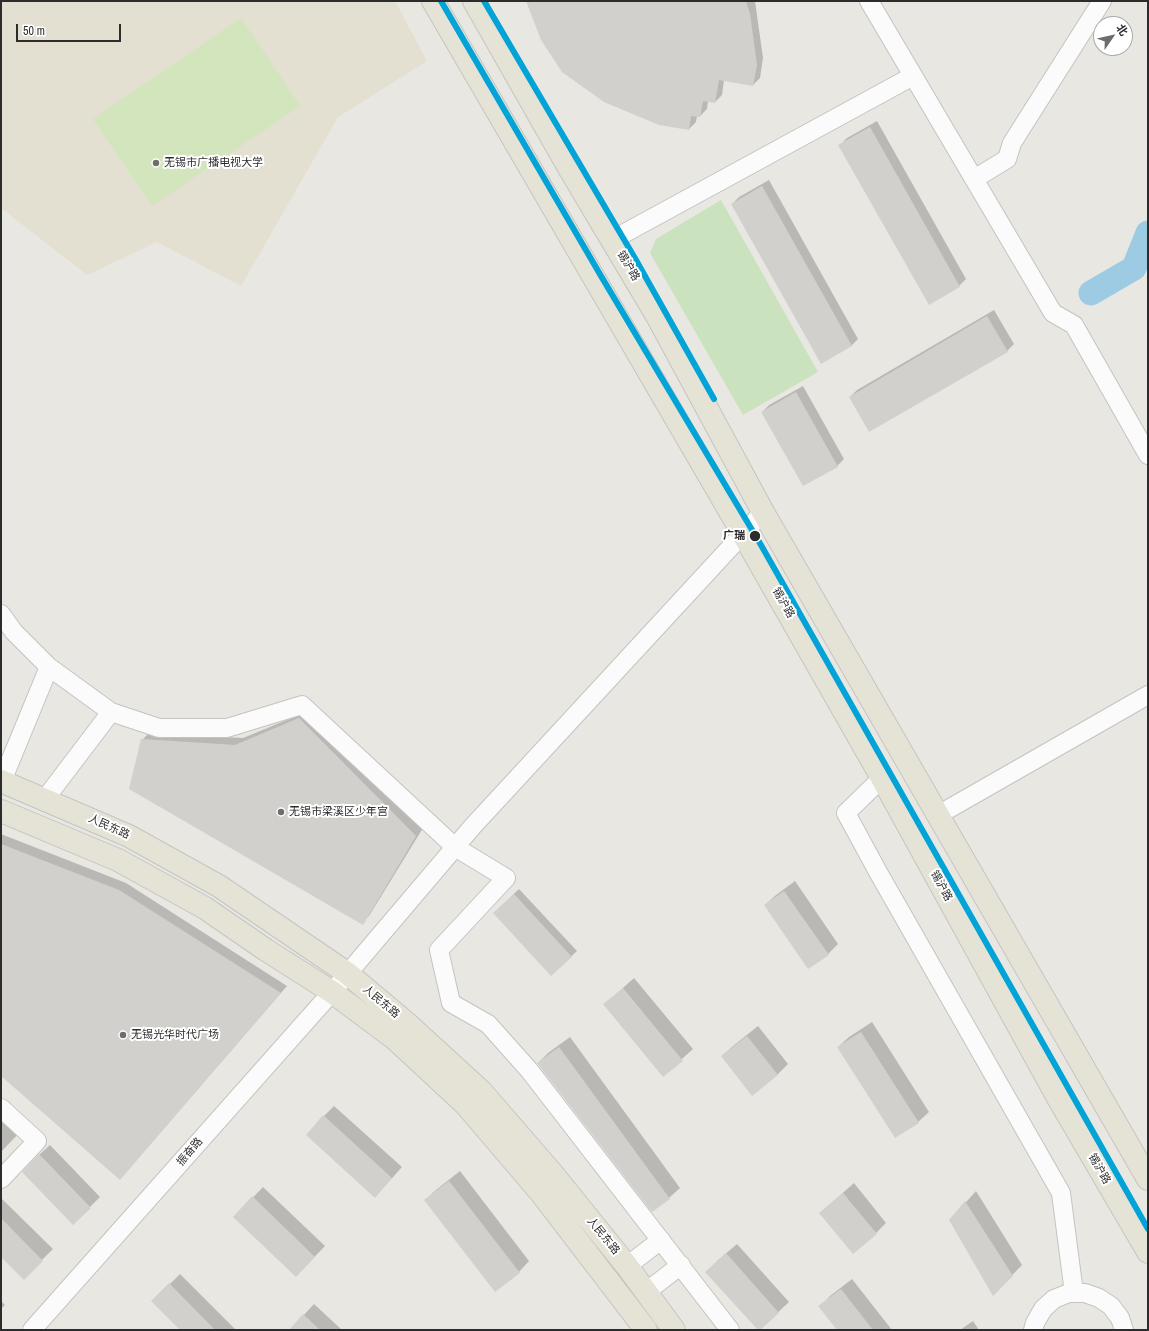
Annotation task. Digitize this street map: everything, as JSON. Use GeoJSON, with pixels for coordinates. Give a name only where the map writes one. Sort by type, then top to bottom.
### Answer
{"type":"FeatureCollection","features":[{"type":"Feature","properties":{"kind":"main road","name":"锡沪路"},"geometry":{"type":"LineString","coordinates":[[433,1],[743,534],[882,778],[1058,1098],[1148,1252]]}},
{"type":"Feature","properties":{"kind":"main road","name":"锡沪路"},"geometry":{"type":"LineString","coordinates":[[474,1],[657,316],[763,512],[1148,1179]]}},
{"type":"Feature","properties":{"kind":"main road","name":"人民东路"},"geometry":{"type":"LineString","coordinates":[[1,781],[129,836],[219,886],[347,973],[410,1026],[481,1091],[552,1173],[627,1266],[674,1330]]}},
{"type":"Feature","properties":{"kind":"main road","name":"人民东路"},"geometry":{"type":"LineString","coordinates":[[1,811],[118,860],[205,908],[266,950],[332,992],[395,1039],[466,1105],[542,1193],[646,1330]]}},
{"type":"Feature","properties":{"kind":"street"},"geometry":{"type":"LineString","coordinates":[[869,1],[1053,313],[1074,325],[1148,455]]}},
{"type":"Feature","properties":{"kind":"street"},"geometry":{"type":"LineString","coordinates":[[974,179],[1007,160],[1012,143],[1102,1]]}},
{"type":"Feature","properties":{"kind":"street"},"geometry":{"type":"LineString","coordinates":[[612,240],[912,76]]}},
{"type":"Feature","properties":{"kind":"street","name":"振奋路"},"geometry":{"type":"LineString","coordinates":[[32,1330],[332,992],[454,847],[763,512]]}},
{"type":"Feature","properties":{"kind":"street"},"geometry":{"type":"LineString","coordinates":[[1,614],[14,632],[49,667],[97,703],[112,712],[159,728],[228,728],[302,705],[454,847],[506,878],[439,950],[451,1003],[488,1024],[529,1070],[730,1330]]}},
{"type":"Feature","properties":{"kind":"street"},"geometry":{"type":"LineString","coordinates":[[1,781],[49,667]]}},
{"type":"Feature","properties":{"kind":"street"},"geometry":{"type":"LineString","coordinates":[[938,815],[1148,695]]}},
{"type":"Feature","properties":{"kind":"street"},"geometry":{"type":"LineString","coordinates":[[45,799],[112,712]]}},
{"type":"Feature","properties":{"kind":"street"},"geometry":{"type":"LineString","coordinates":[[882,778],[846,813],[878,872],[1061,1193],[1074,1293]]}},
{"type":"Feature","properties":{"kind":"street"},"geometry":{"type":"LineString","coordinates":[[1,1108],[37,1141],[1,1179]]}},
{"type":"Feature","properties":{"kind":"street"},"geometry":{"type":"LineString","coordinates":[[627,1266],[661,1240]]}},
{"type":"Feature","properties":{"kind":"street"},"geometry":{"type":"LineString","coordinates":[[646,1292],[681,1265]]}},
{"type":"Feature","properties":{"kind":"street"},"geometry":{"type":"LineString","coordinates":[[1034,1330],[1035,1323],[1043,1309],[1054,1299],[1070,1293],[1085,1293],[1099,1298],[1111,1306],[1120,1318],[1124,1330]]}},
{"type":"Feature","properties":{"kind":"shaded area","name":"无锡市广播电视大学"},"geometry":{"type":"Polygon","coordinates":[[[1,1],[395,1],[427,61],[338,117],[241,286],[157,242],[87,275],[1,208],[1,1]]]}},
{"type":"Feature","properties":{"kind":"green space"},"geometry":{"type":"Polygon","coordinates":[[[241,18],[300,106],[152,206],[93,119],[241,18]]]}},
{"type":"Feature","properties":{"kind":"green space"},"geometry":{"type":"Polygon","coordinates":[[[721,200],[818,372],[743,415],[650,253],[656,239],[721,200]]]}},
{"type":"Feature","properties":{"kind":"building"},"geometry":{"type":"Polygon","coordinates":[[[526,1],[746,1],[750,14],[757,65],[753,86],[719,80],[715,103],[703,101],[700,117],[691,116],[689,130],[659,125],[604,102],[562,72],[541,40],[526,1]]]}},
{"type":"Feature","properties":{"kind":"building"},"geometry":{"type":"Polygon","coordinates":[[[870,127],[960,287],[929,305],[838,145],[870,127]]]}},
{"type":"Feature","properties":{"kind":"building"},"geometry":{"type":"Polygon","coordinates":[[[762,186],[852,346],[821,364],[731,204],[762,186]]]}},
{"type":"Feature","properties":{"kind":"building"},"geometry":{"type":"Polygon","coordinates":[[[987,316],[1008,352],[869,432],[849,397],[987,316]]]}},
{"type":"Feature","properties":{"kind":"building"},"geometry":{"type":"Polygon","coordinates":[[[796,392],[838,467],[803,486],[761,412],[796,392]]]}},
{"type":"Feature","properties":{"kind":"building","name":"无锡市梁溪区少年宫"},"geometry":{"type":"Polygon","coordinates":[[[299,718],[416,836],[363,925],[129,789],[141,739],[235,745],[299,718]]]}},
{"type":"Feature","properties":{"kind":"building","name":"无锡光华时代广场"},"geometry":{"type":"Polygon","coordinates":[[[1,844],[119,890],[281,993],[120,1180],[1,1076],[1,844]]]}},
{"type":"Feature","properties":{"kind":"building"},"geometry":{"type":"Polygon","coordinates":[[[784,891],[829,955],[808,969],[764,905],[784,891]]]}},
{"type":"Feature","properties":{"kind":"building"},"geometry":{"type":"Polygon","coordinates":[[[514,894],[572,957],[551,976],[493,913],[514,894]]]}},
{"type":"Feature","properties":{"kind":"building"},"geometry":{"type":"Polygon","coordinates":[[[623,988],[683,1061],[663,1077],[603,1004],[623,988]]]}},
{"type":"Feature","properties":{"kind":"building"},"geometry":{"type":"Polygon","coordinates":[[[861,1032],[919,1123],[895,1138],[837,1047],[861,1032]]]}},
{"type":"Feature","properties":{"kind":"building"},"geometry":{"type":"Polygon","coordinates":[[[747,1036],[778,1075],[752,1096],[721,1056],[747,1036]]]}},
{"type":"Feature","properties":{"kind":"building"},"geometry":{"type":"Polygon","coordinates":[[[559,1047],[670,1199],[652,1212],[537,1063],[559,1047]]]}},
{"type":"Feature","properties":{"kind":"building"},"geometry":{"type":"Polygon","coordinates":[[[323,1115],[392,1178],[375,1198],[306,1135],[323,1115]]]}},
{"type":"Feature","properties":{"kind":"building"},"geometry":{"type":"Polygon","coordinates":[[[39,1154],[91,1208],[73,1225],[22,1172],[39,1154]]]}},
{"type":"Feature","properties":{"kind":"building"},"geometry":{"type":"Polygon","coordinates":[[[449,1181],[520,1273],[495,1292],[424,1200],[449,1181]]]}},
{"type":"Feature","properties":{"kind":"building"},"geometry":{"type":"Polygon","coordinates":[[[843,1193],[877,1234],[853,1254],[819,1213],[843,1193]]]}},
{"type":"Feature","properties":{"kind":"building"},"geometry":{"type":"Polygon","coordinates":[[[252,1196],[315,1257],[296,1277],[233,1217],[252,1196]]]}},
{"type":"Feature","properties":{"kind":"building"},"geometry":{"type":"Polygon","coordinates":[[[965,1201],[1013,1276],[993,1296],[949,1220],[965,1201]]]}},
{"type":"Feature","properties":{"kind":"building"},"geometry":{"type":"Polygon","coordinates":[[[1,1218],[43,1261],[24,1280],[1,1257],[1,1218]]]}},
{"type":"Feature","properties":{"kind":"building"},"geometry":{"type":"Polygon","coordinates":[[[726,1253],[779,1313],[760,1330],[758,1330],[705,1272],[726,1253]]]}},
{"type":"Feature","properties":{"kind":"building"},"geometry":{"type":"Polygon","coordinates":[[[169,1283],[215,1330],[180,1330],[151,1301],[169,1283]]]}},
{"type":"Feature","properties":{"kind":"building"},"geometry":{"type":"Polygon","coordinates":[[[841,1289],[873,1330],[837,1330],[818,1306],[841,1289]]]}},
{"type":"Feature","properties":{"kind":"building"},"geometry":{"type":"Polygon","coordinates":[[[303,1314],[320,1330],[289,1330],[303,1314]]]}},
{"type":"Feature","properties":{"kind":"waterway"},"geometry":{"type":"LineString","coordinates":[[1091,293],[1134,268],[1148,233]]}},
{"type":"Feature","properties":{"kind":"transit line"},"geometry":{"type":"LineString","coordinates":[[441,1],[601,276],[761,545],[1148,1229]]}},
{"type":"Feature","properties":{"kind":"transit line"},"geometry":{"type":"LineString","coordinates":[[484,1],[636,260],[714,399]]}},
{"type":"Feature","properties":{"kind":"place","name":"无锡市广播电视大学"},"geometry":{"type":"Point","coordinates":[156,163]}},
{"type":"Feature","properties":{"kind":"place","name":"广瑞"},"geometry":{"type":"Point","coordinates":[755,536]}},
{"type":"Feature","properties":{"kind":"place","name":"无锡市梁溪区少年宫"},"geometry":{"type":"Point","coordinates":[281,812]}},
{"type":"Feature","properties":{"kind":"place","name":"无锡光华时代广场"},"geometry":{"type":"Point","coordinates":[123,1035]}}]}
